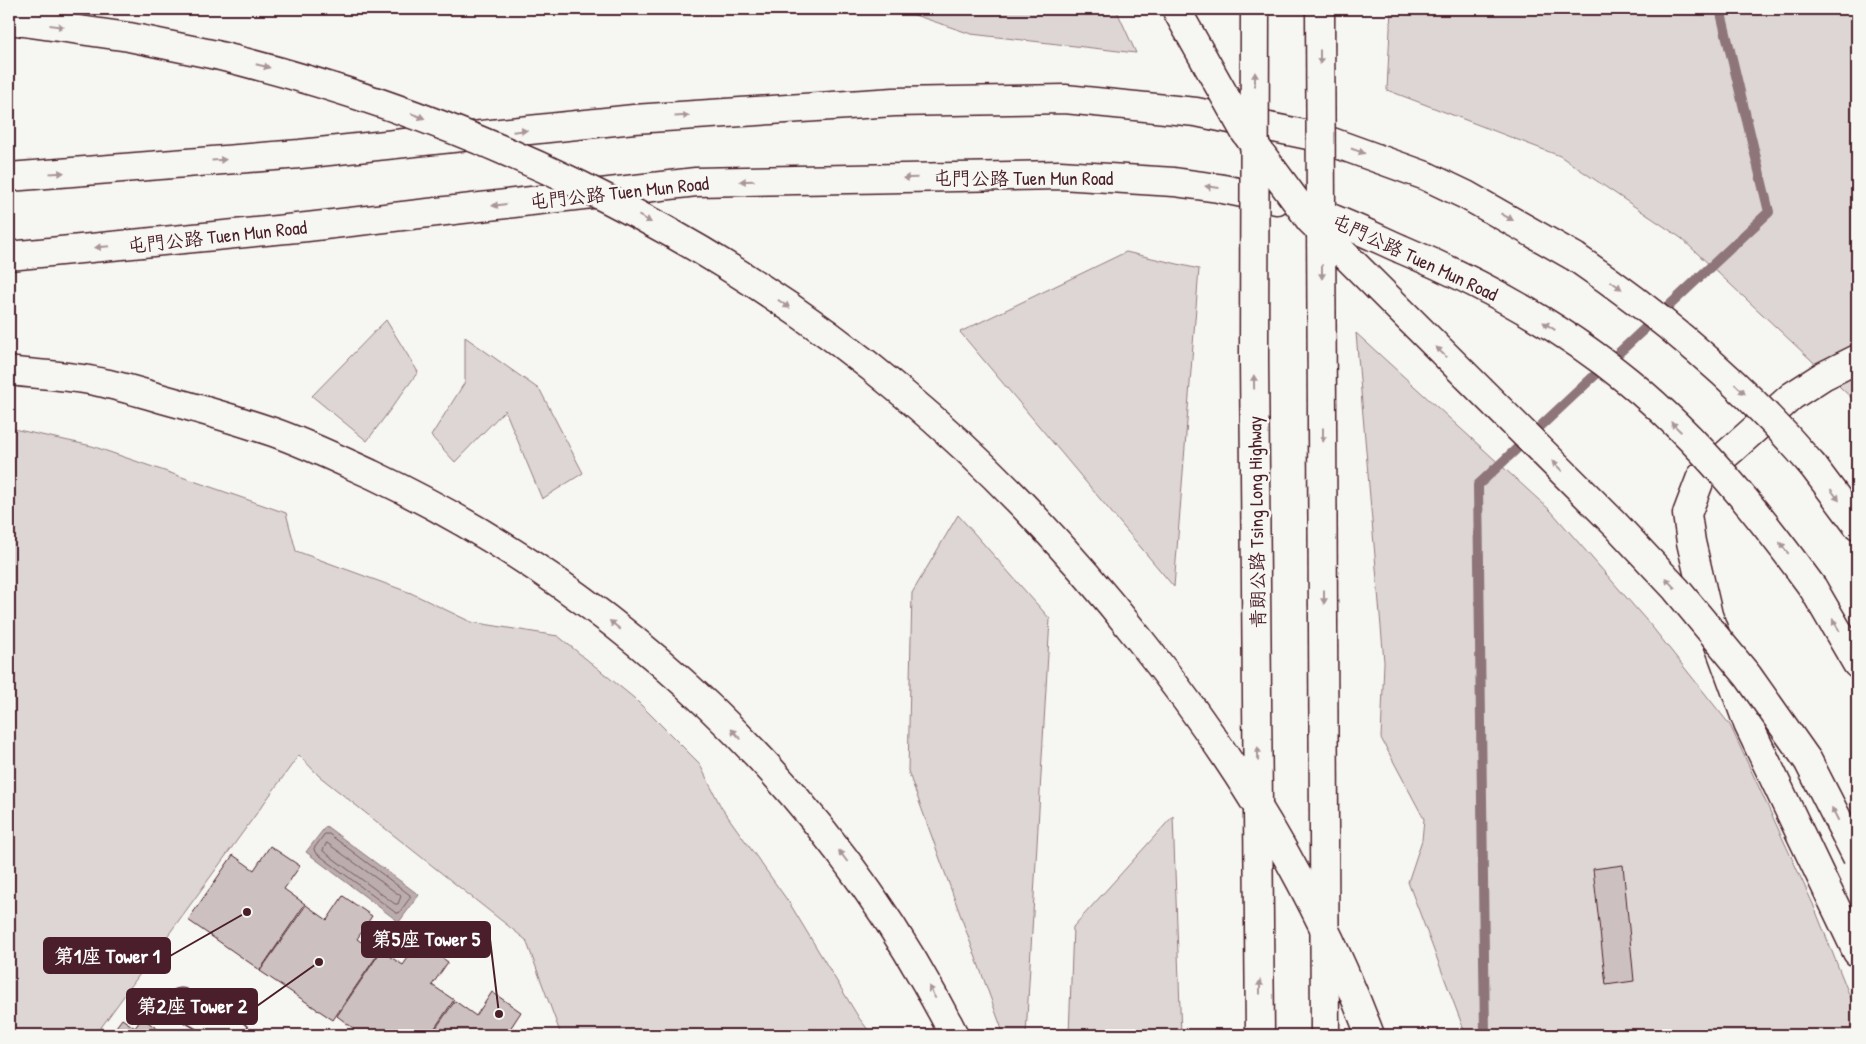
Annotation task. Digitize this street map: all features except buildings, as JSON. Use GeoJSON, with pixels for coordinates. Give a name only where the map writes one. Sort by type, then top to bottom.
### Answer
{"type":"FeatureCollection","features":[{"type":"Feature","properties":{"kind":"main road"},"geometry":{"type":"LineString","coordinates":[[1176,9],[1245,132],[1310,220],[1614,524],[1676,589],[1748,676],[1808,761],[1857,857]]}},
{"type":"Feature","properties":{"kind":"main road","name":"青朗公路 Tsing Long Highway"},"geometry":{"type":"LineString","coordinates":[[1255,9],[1254,370],[1260,1035]]}},
{"type":"Feature","properties":{"kind":"main road"},"geometry":{"type":"LineString","coordinates":[[1320,9],[1325,1035]]}},
{"type":"Feature","properties":{"kind":"main road"},"geometry":{"type":"LineString","coordinates":[[9,20],[120,35],[216,55],[331,86],[480,139],[548,169],[626,208],[706,253],[838,342],[905,394],[982,465],[1073,558],[1149,651],[1200,718],[1246,788],[1307,894],[1336,953],[1370,1035]]}},
{"type":"Feature","properties":{"kind":"main road"},"geometry":{"type":"LineString","coordinates":[[9,177],[300,154],[634,119],[894,102],[1065,99],[1196,112],[1278,127],[1318,138],[1426,176],[1504,215],[1576,257],[1654,312],[1702,353],[1780,426],[1857,525]]}},
{"type":"Feature","properties":{"kind":"main road","name":"屯門公路 Tuen Mun Road"},"geometry":{"type":"LineString","coordinates":[[9,256],[307,227],[696,182],[1060,175],[1174,182],[1277,200],[1314,212],[1446,268],[1528,312],[1608,365],[1644,395],[1716,467],[1764,523],[1813,588],[1857,664]]}},
{"type":"Feature","properties":{"kind":"main road"},"geometry":{"type":"LineString","coordinates":[[1857,359],[1824,376],[1792,396],[1701,477],[1688,514],[1691,542],[1708,615],[1748,724],[1857,952]]}},
{"type":"Feature","properties":{"kind":"main road"},"geometry":{"type":"LineString","coordinates":[[9,371],[97,381],[210,412],[299,443],[406,491],[464,523],[519,557],[596,610],[678,678],[723,720],[820,825],[868,890],[918,966],[954,1035]]}},
{"type":"Feature","properties":{"kind":"main road"},"geometry":{"type":"LineString","coordinates":[[181,1003],[235,1035]]}},
{"type":"Feature","properties":{"kind":"shaded area"},"geometry":{"type":"Polygon","coordinates":[[[897,9],[1116,9],[1136,53],[971,34],[897,9]]]}},
{"type":"Feature","properties":{"kind":"shaded area"},"geometry":{"type":"Polygon","coordinates":[[[1391,9],[1857,9],[1857,403],[1681,238],[1560,156],[1387,90],[1391,9]]]}},
{"type":"Feature","properties":{"kind":"shaded area"},"geometry":{"type":"Polygon","coordinates":[[[1126,252],[1199,269],[1174,587],[960,332],[1126,252]]]}},
{"type":"Feature","properties":{"kind":"shaded area"},"geometry":{"type":"Polygon","coordinates":[[[386,320],[418,372],[367,441],[312,396],[386,320]]]}},
{"type":"Feature","properties":{"kind":"shaded area"},"geometry":{"type":"Polygon","coordinates":[[[1356,333],[1551,511],[1653,628],[1730,725],[1813,904],[1857,1014],[1857,1035],[1466,1035],[1408,882],[1422,840],[1424,819],[1381,738],[1384,662],[1356,333]]]}},
{"type":"Feature","properties":{"kind":"shaded area"},"geometry":{"type":"Polygon","coordinates":[[[465,337],[540,390],[583,473],[542,499],[505,410],[455,462],[431,436],[465,382],[465,337]]]}},
{"type":"Feature","properties":{"kind":"shaded area"},"geometry":{"type":"Polygon","coordinates":[[[9,428],[92,446],[286,513],[296,551],[411,593],[471,622],[558,636],[634,698],[699,763],[721,807],[790,904],[859,1018],[872,1035],[561,1035],[526,940],[319,776],[299,755],[97,1033],[76,1035],[9,1035],[9,428]]]}},
{"type":"Feature","properties":{"kind":"shaded area"},"geometry":{"type":"Polygon","coordinates":[[[958,515],[1050,619],[1026,1035],[1004,1035],[908,771],[912,593],[958,515]]]}},
{"type":"Feature","properties":{"kind":"shaded area"},"geometry":{"type":"Polygon","coordinates":[[[1173,816],[1181,1035],[1069,1035],[1073,927],[1173,816]]]}},
{"type":"Feature","properties":{"kind":"water"},"geometry":{"type":"Polygon","coordinates":[[[326,826],[419,895],[399,922],[306,852],[326,826]]]}},
{"type":"Feature","properties":{"kind":"waterway"},"geometry":{"type":"LineString","coordinates":[[1485,1035],[1478,485],[1769,212],[1720,9]]}},
{"type":"Feature","properties":{"kind":"place","name":"第1座 Tower 1"},"geometry":{"type":"Point","coordinates":[247,912]}},
{"type":"Feature","properties":{"kind":"place","name":"第2座 Tower 2"},"geometry":{"type":"Point","coordinates":[319,962]}},
{"type":"Feature","properties":{"kind":"place","name":"第5座 Tower 5"},"geometry":{"type":"Point","coordinates":[499,1014]}}]}
